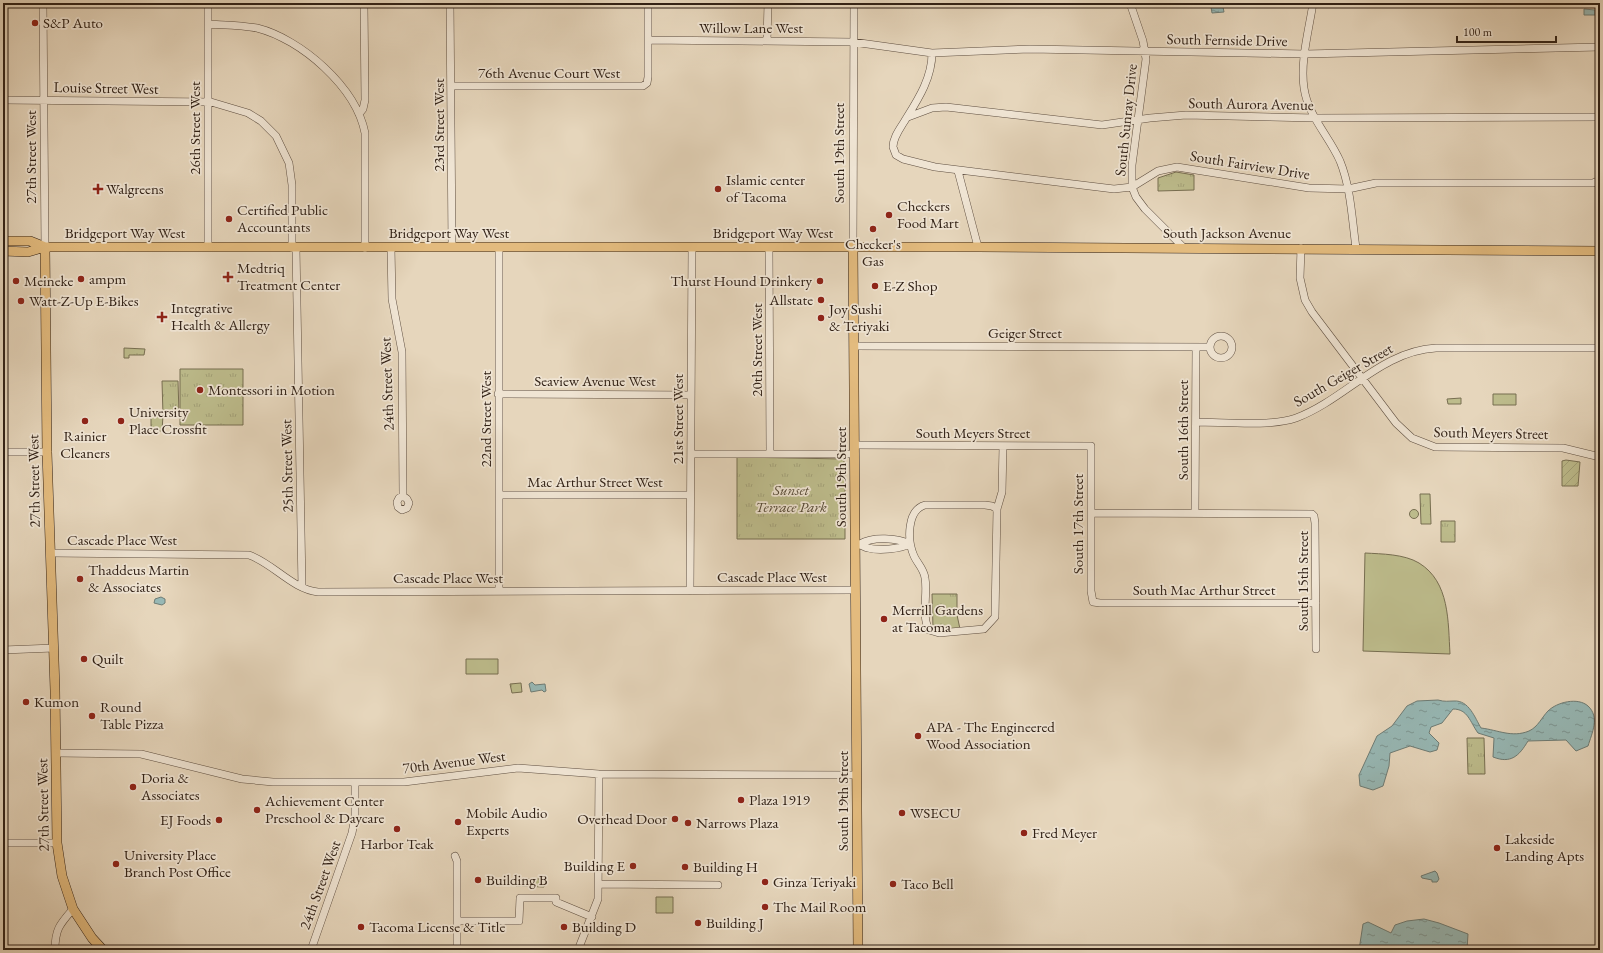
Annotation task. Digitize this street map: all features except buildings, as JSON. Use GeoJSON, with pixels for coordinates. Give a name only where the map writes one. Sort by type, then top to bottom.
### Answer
{"type":"FeatureCollection","features":[{"type":"Feature","properties":{"kind":"main road","name":"Bridgeport Way West"},"geometry":{"type":"LineString","coordinates":[[3,241],[30,241],[45,247]]}},
{"type":"Feature","properties":{"kind":"main road","name":"Bridgeport Way West"},"geometry":{"type":"LineString","coordinates":[[3,252],[28,252],[45,247],[853,247]]}},
{"type":"Feature","properties":{"kind":"main road","name":"27th Street West"},"geometry":{"type":"LineString","coordinates":[[45,247],[57,844],[62,876],[73,909],[92,938],[103,950]]}},
{"type":"Feature","properties":{"kind":"main road","name":"South Jackson Avenue"},"geometry":{"type":"LineString","coordinates":[[853,247],[1183,247],[1600,251]]}},
{"type":"Feature","properties":{"kind":"main road","name":"South 19th Street"},"geometry":{"type":"LineString","coordinates":[[853,247],[855,450],[858,544],[856,590],[858,950]]}},
{"type":"Feature","properties":{"kind":"street","name":"27th Street West"},"geometry":{"type":"LineString","coordinates":[[43,3],[45,247]]}},
{"type":"Feature","properties":{"kind":"street","name":"23rd Street West"},"geometry":{"type":"LineString","coordinates":[[450,3],[452,86],[452,247]]}},
{"type":"Feature","properties":{"kind":"street"},"geometry":{"type":"LineString","coordinates":[[648,3],[648,40]]}},
{"type":"Feature","properties":{"kind":"street"},"geometry":{"type":"LineString","coordinates":[[767,41],[768,3]]}},
{"type":"Feature","properties":{"kind":"street","name":"South 19th Street"},"geometry":{"type":"LineString","coordinates":[[853,247],[854,3]]}},
{"type":"Feature","properties":{"kind":"street","name":"South Sunray Drive"},"geometry":{"type":"LineString","coordinates":[[1130,3],[1143,41],[1145,52],[1145,68],[1131,174],[1132,187],[1136,197],[1144,209],[1183,247]]}},
{"type":"Feature","properties":{"kind":"street"},"geometry":{"type":"LineString","coordinates":[[1313,3],[1305,54],[1304,86],[1310,109],[1338,157],[1348,189],[1356,248]]}},
{"type":"Feature","properties":{"kind":"street"},"geometry":{"type":"LineString","coordinates":[[358,114],[363,109],[365,100],[364,5]]}},
{"type":"Feature","properties":{"kind":"street","name":"26th Street West"},"geometry":{"type":"LineString","coordinates":[[208,8],[208,247]]}},
{"type":"Feature","properties":{"kind":"street"},"geometry":{"type":"LineString","coordinates":[[208,24],[257,28],[297,47],[318,62],[332,76],[358,114],[364,126],[366,145],[366,248]]}},
{"type":"Feature","properties":{"kind":"street","name":"76th Avenue Court West"},"geometry":{"type":"LineString","coordinates":[[452,86],[636,87],[645,85],[648,77],[648,40]]}},
{"type":"Feature","properties":{"kind":"street","name":"Willow Lane West"},"geometry":{"type":"LineString","coordinates":[[648,40],[854,42]]}},
{"type":"Feature","properties":{"kind":"street","name":"South Fernside Drive"},"geometry":{"type":"LineString","coordinates":[[854,42],[932,53],[1030,49],[1305,54],[1600,47]]}},
{"type":"Feature","properties":{"kind":"street"},"geometry":{"type":"LineString","coordinates":[[906,119],[924,87],[932,53]]}},
{"type":"Feature","properties":{"kind":"street","name":"Louise Street West"},"geometry":{"type":"LineString","coordinates":[[3,100],[208,102],[229,106],[254,116],[268,127],[280,144],[289,164],[292,179],[294,248]]}},
{"type":"Feature","properties":{"kind":"street","name":"South Aurora Avenue"},"geometry":{"type":"LineString","coordinates":[[906,119],[924,111],[946,107],[1098,125],[1186,115],[1315,118],[1600,117]]}},
{"type":"Feature","properties":{"kind":"street","name":"South Fairview Drive"},"geometry":{"type":"LineString","coordinates":[[906,119],[893,145],[895,153],[903,159],[958,171],[1095,188],[1120,189],[1132,187],[1158,171],[1177,167],[1289,186],[1348,189],[1376,183],[1593,183],[1600,180]]}},
{"type":"Feature","properties":{"kind":"street"},"geometry":{"type":"LineString","coordinates":[[958,171],[978,246]]}},
{"type":"Feature","properties":{"kind":"street","name":"22nd Street West"},"geometry":{"type":"LineString","coordinates":[[499,247],[499,590]]}},
{"type":"Feature","properties":{"kind":"street","name":"21st Street West"},"geometry":{"type":"LineString","coordinates":[[690,591],[692,247]]}},
{"type":"Feature","properties":{"kind":"street","name":"20th Street West"},"geometry":{"type":"LineString","coordinates":[[769,247],[770,452]]}},
{"type":"Feature","properties":{"kind":"street","name":"25th Street West"},"geometry":{"type":"LineString","coordinates":[[294,248],[302,587]]}},
{"type":"Feature","properties":{"kind":"street","name":"24th Street West"},"geometry":{"type":"LineString","coordinates":[[391,248],[392,299],[402,352],[403,496]]}},
{"type":"Feature","properties":{"kind":"street"},"geometry":{"type":"LineString","coordinates":[[1301,248],[1300,278],[1305,300],[1362,378]]}},
{"type":"Feature","properties":{"kind":"street","name":"Geiger Street"},"geometry":{"type":"LineString","coordinates":[[854,346],[1210,347]]}},
{"type":"Feature","properties":{"kind":"street","name":"South 16th Street"},"geometry":{"type":"LineString","coordinates":[[1195,513],[1196,347]]}},
{"type":"Feature","properties":{"kind":"street","name":"South Geiger Street"},"geometry":{"type":"LineString","coordinates":[[1196,422],[1268,422],[1294,418],[1317,407],[1400,355],[1428,348],[1600,348]]}},
{"type":"Feature","properties":{"kind":"street","name":"South Meyers Street"},"geometry":{"type":"LineString","coordinates":[[1362,378],[1400,429],[1412,438],[1427,445],[1444,447],[1563,448],[1600,457]]}},
{"type":"Feature","properties":{"kind":"street","name":"Seaview Avenue West"},"geometry":{"type":"LineString","coordinates":[[498,394],[691,395]]}},
{"type":"Feature","properties":{"kind":"street"},"geometry":{"type":"LineString","coordinates":[[997,509],[985,504],[925,504],[919,507],[912,515],[910,544],[914,557],[925,578],[926,622],[929,630],[939,633],[984,629],[992,622],[996,611],[997,509],[1002,492],[1003,446]]}},
{"type":"Feature","properties":{"kind":"street","name":"South Meyers Street"},"geometry":{"type":"LineString","coordinates":[[855,450],[1003,446],[1091,446]]}},
{"type":"Feature","properties":{"kind":"street","name":"South 17th Street"},"geometry":{"type":"LineString","coordinates":[[1091,446],[1091,591],[1093,602]]}},
{"type":"Feature","properties":{"kind":"street"},"geometry":{"type":"LineString","coordinates":[[690,454],[855,450]]}},
{"type":"Feature","properties":{"kind":"street"},"geometry":{"type":"LineString","coordinates":[[3,452],[48,452]]}},
{"type":"Feature","properties":{"kind":"street","name":"Mac Arthur Street West"},"geometry":{"type":"LineString","coordinates":[[499,495],[690,495]]}},
{"type":"Feature","properties":{"kind":"street"},"geometry":{"type":"LineString","coordinates":[[1091,513],[1195,513]]}},
{"type":"Feature","properties":{"kind":"street","name":"South 15th Street"},"geometry":{"type":"LineString","coordinates":[[1195,513],[1306,513],[1313,515],[1315,523],[1316,649]]}},
{"type":"Feature","properties":{"kind":"street"},"geometry":{"type":"LineString","coordinates":[[858,544],[867,548],[902,548],[910,544]]}},
{"type":"Feature","properties":{"kind":"street","name":"Cascade Place West"},"geometry":{"type":"LineString","coordinates":[[50,553],[250,555],[264,562],[310,591],[327,592],[499,590],[856,590]]}},
{"type":"Feature","properties":{"kind":"street","name":"South Mac Arthur Street"},"geometry":{"type":"LineString","coordinates":[[1093,602],[1316,603]]}},
{"type":"Feature","properties":{"kind":"street"},"geometry":{"type":"LineString","coordinates":[[3,650],[54,648]]}},
{"type":"Feature","properties":{"kind":"street","name":"70th Avenue West"},"geometry":{"type":"LineString","coordinates":[[56,754],[141,754],[253,780],[404,782],[518,768],[599,774],[857,775]]}},
{"type":"Feature","properties":{"kind":"street"},"geometry":{"type":"LineString","coordinates":[[578,950],[597,904],[599,884],[599,774]]}},
{"type":"Feature","properties":{"kind":"street","name":"24th Street West"},"geometry":{"type":"LineString","coordinates":[[311,950],[352,833],[356,817],[356,782]]}},
{"type":"Feature","properties":{"kind":"street"},"geometry":{"type":"LineString","coordinates":[[3,843],[57,844]]}},
{"type":"Feature","properties":{"kind":"street"},"geometry":{"type":"LineString","coordinates":[[456,856],[457,950]]}},
{"type":"Feature","properties":{"kind":"street"},"geometry":{"type":"LineString","coordinates":[[599,884],[718,885]]}},
{"type":"Feature","properties":{"kind":"street"},"geometry":{"type":"LineString","coordinates":[[457,921],[519,921],[520,898],[556,898],[556,902],[592,917]]}},
{"type":"Feature","properties":{"kind":"street"},"geometry":{"type":"LineString","coordinates":[[55,950],[58,926],[73,909]]}},
{"type":"Feature","properties":{"kind":"green space"},"geometry":{"type":"Polygon","coordinates":[[[1176,172],[1194,175],[1194,190],[1158,191],[1158,178],[1176,172]]]}},
{"type":"Feature","properties":{"kind":"green space"},"geometry":{"type":"Polygon","coordinates":[[[124,348],[145,349],[144,355],[129,355],[129,358],[124,358],[124,348]]]}},
{"type":"Feature","properties":{"kind":"green space"},"geometry":{"type":"Polygon","coordinates":[[[180,369],[243,369],[243,425],[180,425],[180,369]]]}},
{"type":"Feature","properties":{"kind":"green space"},"geometry":{"type":"Polygon","coordinates":[[[162,381],[178,381],[179,414],[163,415],[162,381]]]}},
{"type":"Feature","properties":{"kind":"green space"},"geometry":{"type":"Polygon","coordinates":[[[1493,394],[1516,394],[1516,405],[1493,405],[1493,394]]]}},
{"type":"Feature","properties":{"kind":"green space"},"geometry":{"type":"Polygon","coordinates":[[[1461,398],[1461,404],[1448,404],[1447,399],[1461,398]]]}},
{"type":"Feature","properties":{"kind":"green space"},"geometry":{"type":"Polygon","coordinates":[[[151,415],[163,415],[162,431],[151,431],[151,415]]]}},
{"type":"Feature","properties":{"kind":"green space","name":"Sunset Terrace Park"},"geometry":{"type":"Polygon","coordinates":[[[737,457],[843,459],[845,464],[845,539],[737,539],[737,457]]]}},
{"type":"Feature","properties":{"kind":"green space"},"geometry":{"type":"Polygon","coordinates":[[[1566,460],[1580,462],[1578,486],[1562,486],[1562,461],[1566,460]]]}},
{"type":"Feature","properties":{"kind":"green space"},"geometry":{"type":"Polygon","coordinates":[[[1420,494],[1430,494],[1431,524],[1421,524],[1420,494]]]}},
{"type":"Feature","properties":{"kind":"green space"},"geometry":{"type":"Polygon","coordinates":[[[1414,509],[1419,514],[1414,519],[1409,514],[1414,509]]]}},
{"type":"Feature","properties":{"kind":"green space"},"geometry":{"type":"Polygon","coordinates":[[[1441,521],[1455,521],[1455,542],[1441,542],[1441,521]]]}},
{"type":"Feature","properties":{"kind":"green space"},"geometry":{"type":"Polygon","coordinates":[[[1365,553],[1393,555],[1407,558],[1419,563],[1429,571],[1437,581],[1442,592],[1449,629],[1450,654],[1363,651],[1365,553]]]}},
{"type":"Feature","properties":{"kind":"green space"},"geometry":{"type":"Polygon","coordinates":[[[932,594],[957,594],[957,615],[960,629],[937,629],[933,627],[932,594]]]}},
{"type":"Feature","properties":{"kind":"green space"},"geometry":{"type":"Polygon","coordinates":[[[466,659],[498,659],[498,674],[466,674],[466,659]]]}},
{"type":"Feature","properties":{"kind":"green space"},"geometry":{"type":"Polygon","coordinates":[[[521,683],[522,692],[512,693],[510,684],[521,683]]]}},
{"type":"Feature","properties":{"kind":"green space"},"geometry":{"type":"Polygon","coordinates":[[[1467,738],[1484,738],[1485,774],[1468,774],[1467,738]]]}},
{"type":"Feature","properties":{"kind":"green space"},"geometry":{"type":"Polygon","coordinates":[[[516,879],[544,879],[544,887],[516,886],[516,879]]]}},
{"type":"Feature","properties":{"kind":"green space"},"geometry":{"type":"Polygon","coordinates":[[[656,897],[673,897],[673,913],[656,913],[656,897]]]}},
{"type":"Feature","properties":{"kind":"water"},"geometry":{"type":"Polygon","coordinates":[[[1211,7],[1223,7],[1224,12],[1212,13],[1211,7]]]}},
{"type":"Feature","properties":{"kind":"water"},"geometry":{"type":"Polygon","coordinates":[[[1584,9],[1595,10],[1595,15],[1584,15],[1584,9]]]}},
{"type":"Feature","properties":{"kind":"water"},"geometry":{"type":"Polygon","coordinates":[[[161,597],[165,599],[165,603],[162,605],[154,603],[155,599],[161,597]]]}},
{"type":"Feature","properties":{"kind":"water"},"geometry":{"type":"Polygon","coordinates":[[[532,682],[535,685],[545,684],[546,691],[544,692],[542,690],[531,692],[529,684],[532,682]]]}},
{"type":"Feature","properties":{"kind":"water"},"geometry":{"type":"Polygon","coordinates":[[[1417,701],[1459,701],[1464,703],[1471,710],[1481,728],[1511,734],[1529,731],[1540,722],[1548,711],[1557,705],[1573,701],[1584,703],[1592,710],[1594,715],[1593,731],[1588,746],[1576,751],[1566,740],[1528,741],[1518,754],[1505,760],[1493,757],[1494,738],[1478,733],[1468,717],[1462,711],[1453,709],[1442,723],[1431,727],[1429,733],[1439,743],[1437,750],[1430,752],[1410,746],[1390,753],[1389,766],[1383,786],[1373,790],[1360,786],[1359,775],[1377,736],[1392,726],[1407,706],[1417,701]]]}},
{"type":"Feature","properties":{"kind":"water"},"geometry":{"type":"Polygon","coordinates":[[[1435,871],[1439,879],[1437,882],[1432,882],[1432,880],[1422,878],[1421,876],[1435,871]]]}},
{"type":"Feature","properties":{"kind":"water"},"geometry":{"type":"Polygon","coordinates":[[[1424,919],[1468,934],[1467,950],[1359,950],[1363,924],[1368,922],[1391,933],[1395,925],[1407,921],[1424,919]]]}},
{"type":"Feature","properties":{"kind":"place","name":"S&P Auto"},"geometry":{"type":"Point","coordinates":[35,23]}},
{"type":"Feature","properties":{"kind":"place","name":"Walgreens"},"geometry":{"type":"Point","coordinates":[98,189]}},
{"type":"Feature","properties":{"kind":"place","name":"Islamic center of Tacoma"},"geometry":{"type":"Point","coordinates":[718,189]}},
{"type":"Feature","properties":{"kind":"place","name":"Checkers Food Mart"},"geometry":{"type":"Point","coordinates":[889,215]}},
{"type":"Feature","properties":{"kind":"place","name":"Certified Public Accountants"},"geometry":{"type":"Point","coordinates":[229,219]}},
{"type":"Feature","properties":{"kind":"place","name":"Checker's Gas"},"geometry":{"type":"Point","coordinates":[873,229]}},
{"type":"Feature","properties":{"kind":"place","name":"Medtriq Treatment Center"},"geometry":{"type":"Point","coordinates":[228,277]}},
{"type":"Feature","properties":{"kind":"place","name":"ampm"},"geometry":{"type":"Point","coordinates":[81,279]}},
{"type":"Feature","properties":{"kind":"place","name":"Meineke"},"geometry":{"type":"Point","coordinates":[16,281]}},
{"type":"Feature","properties":{"kind":"place","name":"Thurst Hound Drinkery"},"geometry":{"type":"Point","coordinates":[820,281]}},
{"type":"Feature","properties":{"kind":"place","name":"E-Z Shop"},"geometry":{"type":"Point","coordinates":[875,286]}},
{"type":"Feature","properties":{"kind":"place","name":"Allstate"},"geometry":{"type":"Point","coordinates":[821,300]}},
{"type":"Feature","properties":{"kind":"place","name":"Watt-Z-Up E-Bikes"},"geometry":{"type":"Point","coordinates":[21,301]}},
{"type":"Feature","properties":{"kind":"place","name":"Integrative Health & Allergy"},"geometry":{"type":"Point","coordinates":[162,317]}},
{"type":"Feature","properties":{"kind":"place","name":"Joy Sushi & Teriyaki"},"geometry":{"type":"Point","coordinates":[821,318]}},
{"type":"Feature","properties":{"kind":"place","name":"Montessori in Motion"},"geometry":{"type":"Point","coordinates":[200,390]}},
{"type":"Feature","properties":{"kind":"place","name":"Rainier Cleaners"},"geometry":{"type":"Point","coordinates":[85,421]}},
{"type":"Feature","properties":{"kind":"place","name":"University Place Crossfit"},"geometry":{"type":"Point","coordinates":[121,421]}},
{"type":"Feature","properties":{"kind":"place","name":"Thaddeus Martin & Associates"},"geometry":{"type":"Point","coordinates":[80,579]}},
{"type":"Feature","properties":{"kind":"place","name":"Merrill Gardens at Tacoma"},"geometry":{"type":"Point","coordinates":[884,619]}},
{"type":"Feature","properties":{"kind":"place","name":"Quilt"},"geometry":{"type":"Point","coordinates":[84,659]}},
{"type":"Feature","properties":{"kind":"place","name":"Kumon"},"geometry":{"type":"Point","coordinates":[26,702]}},
{"type":"Feature","properties":{"kind":"place","name":"Round Table Pizza"},"geometry":{"type":"Point","coordinates":[92,716]}},
{"type":"Feature","properties":{"kind":"place","name":"APA - The Engineered Wood Association"},"geometry":{"type":"Point","coordinates":[918,736]}},
{"type":"Feature","properties":{"kind":"place","name":"Doria & Associates"},"geometry":{"type":"Point","coordinates":[133,787]}},
{"type":"Feature","properties":{"kind":"place","name":"Plaza 1919"},"geometry":{"type":"Point","coordinates":[741,800]}},
{"type":"Feature","properties":{"kind":"place","name":"Achievement Center Preschool & Daycare"},"geometry":{"type":"Point","coordinates":[257,810]}},
{"type":"Feature","properties":{"kind":"place","name":"WSECU"},"geometry":{"type":"Point","coordinates":[902,813]}},
{"type":"Feature","properties":{"kind":"place","name":"Overhead Door"},"geometry":{"type":"Point","coordinates":[675,819]}},
{"type":"Feature","properties":{"kind":"place","name":"EJ Foods"},"geometry":{"type":"Point","coordinates":[219,820]}},
{"type":"Feature","properties":{"kind":"place","name":"Mobile Audio Experts"},"geometry":{"type":"Point","coordinates":[458,822]}},
{"type":"Feature","properties":{"kind":"place","name":"Narrows Plaza"},"geometry":{"type":"Point","coordinates":[688,823]}},
{"type":"Feature","properties":{"kind":"place","name":"Harbor Teak"},"geometry":{"type":"Point","coordinates":[397,829]}},
{"type":"Feature","properties":{"kind":"place","name":"Fred Meyer"},"geometry":{"type":"Point","coordinates":[1024,833]}},
{"type":"Feature","properties":{"kind":"place","name":"Lakeside Landing Apts"},"geometry":{"type":"Point","coordinates":[1497,848]}},
{"type":"Feature","properties":{"kind":"place","name":"University Place Branch Post Office"},"geometry":{"type":"Point","coordinates":[116,864]}},
{"type":"Feature","properties":{"kind":"place","name":"Building E"},"geometry":{"type":"Point","coordinates":[633,866]}},
{"type":"Feature","properties":{"kind":"place","name":"Building H"},"geometry":{"type":"Point","coordinates":[685,867]}},
{"type":"Feature","properties":{"kind":"place","name":"Building B"},"geometry":{"type":"Point","coordinates":[478,880]}},
{"type":"Feature","properties":{"kind":"place","name":"Ginza Teriyaki"},"geometry":{"type":"Point","coordinates":[765,882]}},
{"type":"Feature","properties":{"kind":"place","name":"Taco Bell"},"geometry":{"type":"Point","coordinates":[893,884]}},
{"type":"Feature","properties":{"kind":"place","name":"The Mail Room"},"geometry":{"type":"Point","coordinates":[765,907]}},
{"type":"Feature","properties":{"kind":"place","name":"Building J"},"geometry":{"type":"Point","coordinates":[698,923]}},
{"type":"Feature","properties":{"kind":"place","name":"Tacoma License & Title"},"geometry":{"type":"Point","coordinates":[361,927]}},
{"type":"Feature","properties":{"kind":"place","name":"Building D"},"geometry":{"type":"Point","coordinates":[564,927]}}]}
